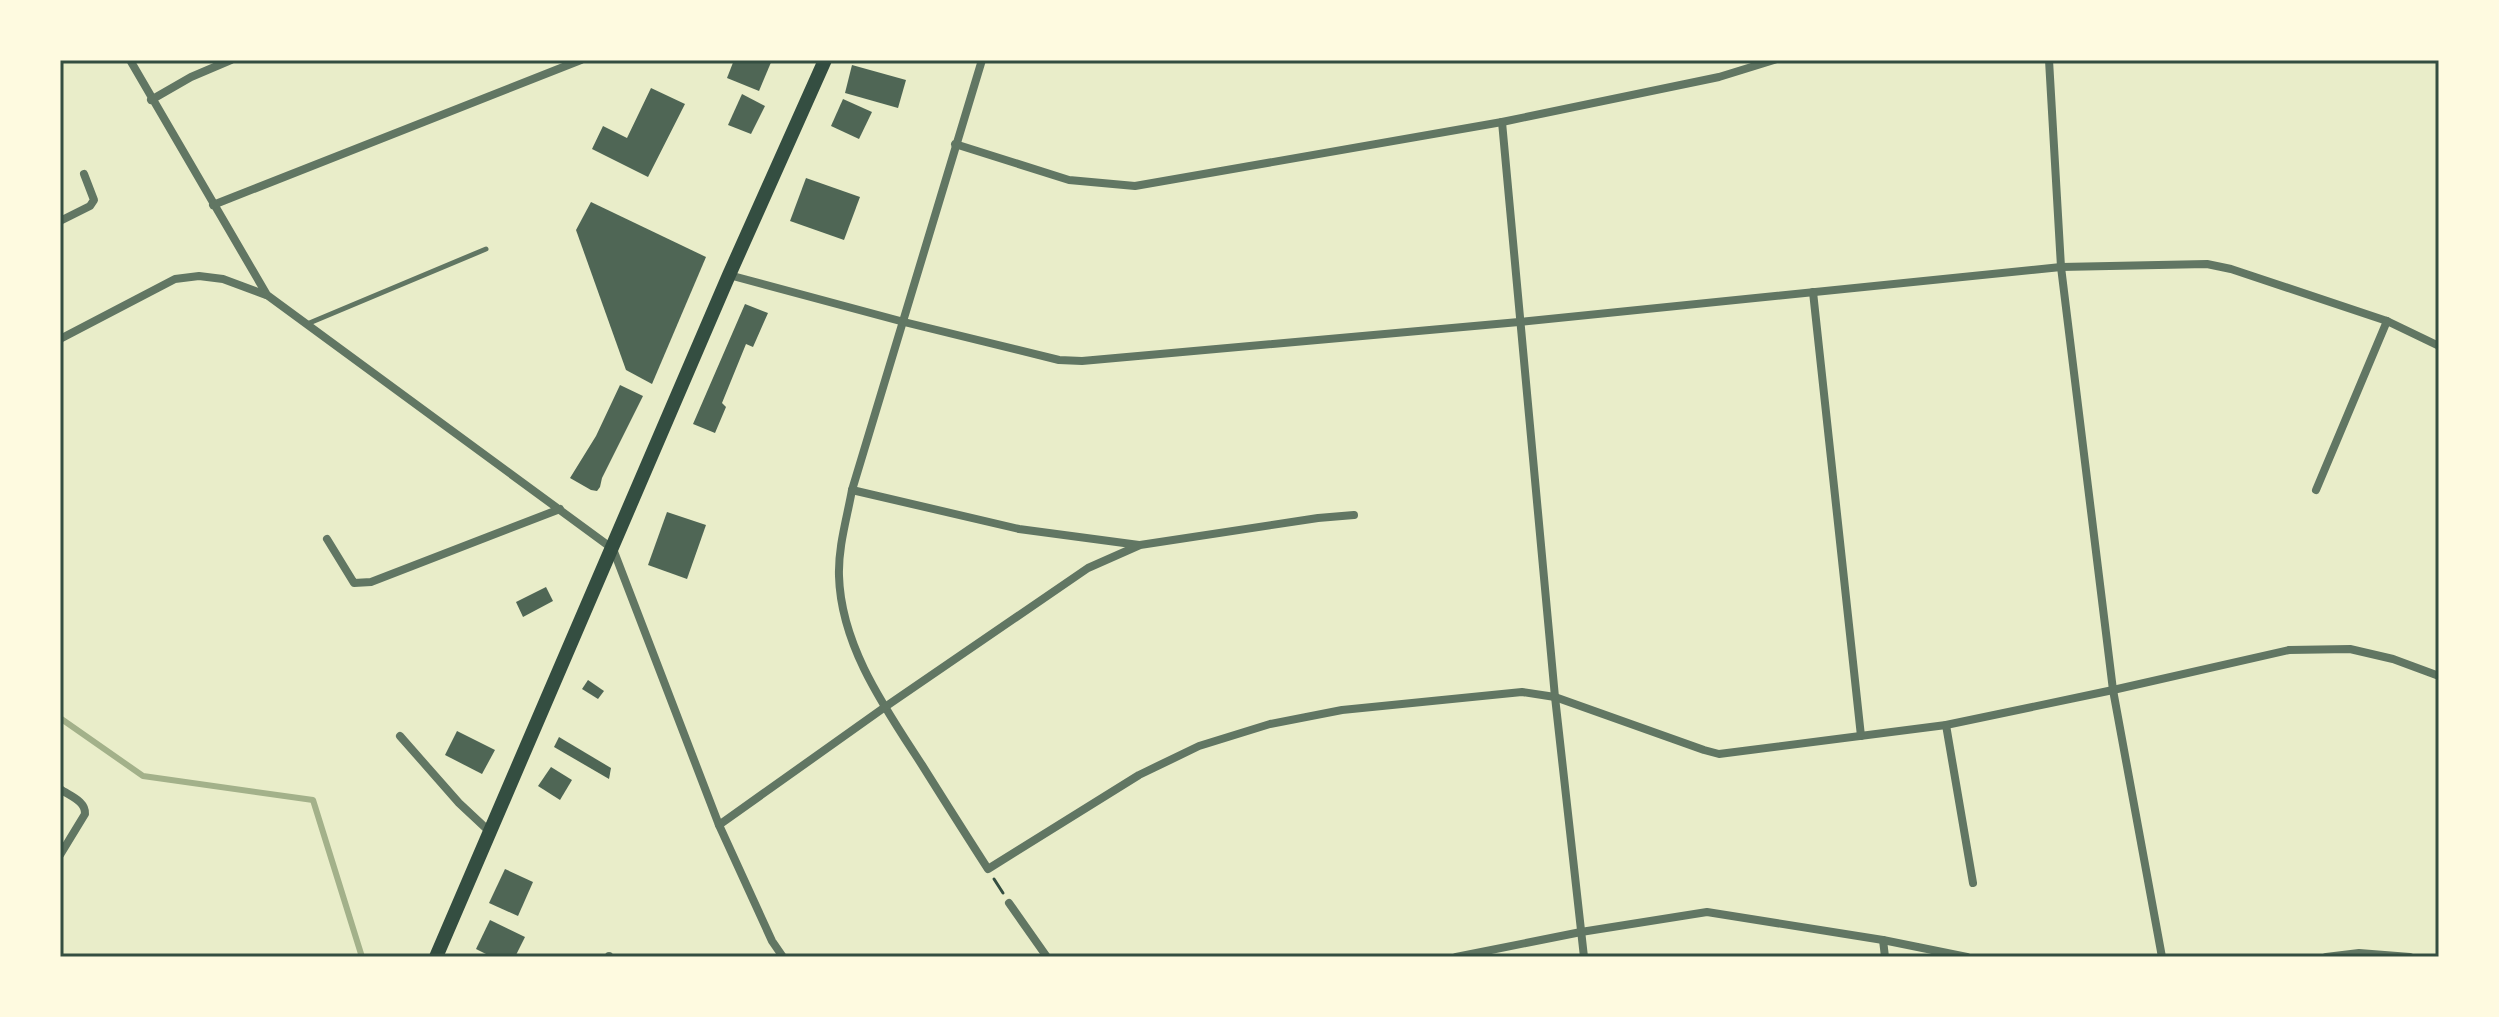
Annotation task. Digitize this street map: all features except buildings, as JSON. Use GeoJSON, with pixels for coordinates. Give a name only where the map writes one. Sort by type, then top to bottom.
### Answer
{"type":"FeatureCollection","features":[{"type":"Feature","properties":{"kind":"main road"},"geometry":{"type":"LineString","coordinates":[[436,957],[729,275],[825,60]]}},
{"type":"Feature","properties":{"kind":"street"},"geometry":{"type":"LineString","coordinates":[[130,60],[267,295]]}},
{"type":"Feature","properties":{"kind":"street"},"geometry":{"type":"LineString","coordinates":[[151,100],[191,77],[231,60]]}},
{"type":"Feature","properties":{"kind":"street"},"geometry":{"type":"LineString","coordinates":[[213,205],[559,64],[581,60]]}},
{"type":"Feature","properties":{"kind":"street"},"geometry":{"type":"LineString","coordinates":[[982,60],[852,490],[839,574],[842,604],[851,640],[885,707],[988,869],[1139,775],[1199,746],[1270,724],[1342,710],[1522,692],[1555,697],[1719,754],[1946,725],[2273,653],[2350,649],[2393,659],[2439,676]]}},
{"type":"Feature","properties":{"kind":"street"},"geometry":{"type":"LineString","coordinates":[[955,144],[1069,180],[1135,186],[1502,122],[1719,77],[1774,60]]}},
{"type":"Feature","properties":{"kind":"street"},"geometry":{"type":"LineString","coordinates":[[2049,60],[2061,267],[2113,690],[2162,957]]}},
{"type":"Feature","properties":{"kind":"street"},"geometry":{"type":"LineString","coordinates":[[1502,122],[1555,697],[1584,957]]}},
{"type":"Feature","properties":{"kind":"street"},"geometry":{"type":"LineString","coordinates":[[60,221],[90,206],[94,200],[84,174]]}},
{"type":"Feature","properties":{"kind":"street"},"geometry":{"type":"LineString","coordinates":[[729,275],[1059,360],[1082,361],[1519,322],[2061,267],[2207,264],[2231,269],[2387,321],[2439,346]]}},
{"type":"Feature","properties":{"kind":"street"},"geometry":{"type":"LineString","coordinates":[[60,339],[175,279],[199,276],[223,279],[267,295],[613,549],[719,825],[772,941],[783,957]]}},
{"type":"Feature","properties":{"kind":"street"},"geometry":{"type":"LineString","coordinates":[[1813,292],[1861,736]]}},
{"type":"Feature","properties":{"kind":"street"},"geometry":{"type":"LineString","coordinates":[[2316,490],[2387,321]]}},
{"type":"Feature","properties":{"kind":"street"},"geometry":{"type":"LineString","coordinates":[[852,490],[1019,529],[1140,545]]}},
{"type":"Feature","properties":{"kind":"street"},"geometry":{"type":"LineString","coordinates":[[327,539],[354,583],[359,584],[560,509]]}},
{"type":"Feature","properties":{"kind":"street"},"geometry":{"type":"LineString","coordinates":[[719,825],[1088,568],[1140,545],[1354,515]]}},
{"type":"Feature","properties":{"kind":"street"},"geometry":{"type":"LineString","coordinates":[[1946,725],[1973,883]]}},
{"type":"Feature","properties":{"kind":"street"},"geometry":{"type":"LineString","coordinates":[[400,736],[459,803],[490,832]]}},
{"type":"Feature","properties":{"kind":"street"},"geometry":{"type":"LineString","coordinates":[[60,789],[85,809],[60,855]]}},
{"type":"Feature","properties":{"kind":"street"},"geometry":{"type":"LineString","coordinates":[[1009,903],[1047,957]]}},
{"type":"Feature","properties":{"kind":"street"},"geometry":{"type":"LineString","coordinates":[[1456,957],[1581,932],[1707,912],[1883,940],[1967,957]]}},
{"type":"Feature","properties":{"kind":"street"},"geometry":{"type":"LineString","coordinates":[[1883,940],[1885,957]]}},
{"type":"Feature","properties":{"kind":"street"},"geometry":{"type":"LineString","coordinates":[[2326,957],[2359,953],[2410,957]]}},
{"type":"Feature","properties":{"kind":"lane"},"geometry":{"type":"LineString","coordinates":[[307,324],[486,249]]}},
{"type":"Feature","properties":{"kind":"path"},"geometry":{"type":"LineString","coordinates":[[988,869],[1009,903]]}},
{"type":"Feature","properties":{"kind":"waterway"},"geometry":{"type":"LineString","coordinates":[[60,718],[143,776],[313,800],[362,957]]}}]}
